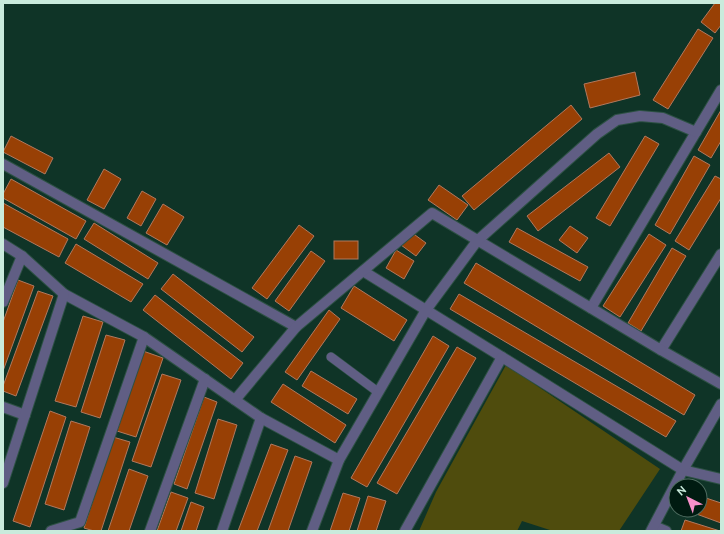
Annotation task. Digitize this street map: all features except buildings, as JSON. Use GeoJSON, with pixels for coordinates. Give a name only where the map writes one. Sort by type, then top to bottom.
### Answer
{"type":"FeatureCollection","features":[{"type":"Feature","properties":{"kind":"street"},"geometry":{"type":"LineString","coordinates":[[591,308],[721,90]]}},
{"type":"Feature","properties":{"kind":"street"},"geometry":{"type":"LineString","coordinates":[[312,531],[339,460],[426,310],[477,241],[597,134],[617,120],[640,116],[663,118],[696,132]]}},
{"type":"Feature","properties":{"kind":"street"},"geometry":{"type":"LineString","coordinates":[[3,164],[296,327]]}},
{"type":"Feature","properties":{"kind":"street"},"geometry":{"type":"LineString","coordinates":[[235,400],[296,327],[432,213],[661,350],[721,384]]}},
{"type":"Feature","properties":{"kind":"street"},"geometry":{"type":"LineString","coordinates":[[3,244],[22,256],[64,294],[144,337],[261,418],[339,460]]}},
{"type":"Feature","properties":{"kind":"street"},"geometry":{"type":"LineString","coordinates":[[661,350],[721,254]]}},
{"type":"Feature","properties":{"kind":"street"},"geometry":{"type":"LineString","coordinates":[[3,302],[22,256]]}},
{"type":"Feature","properties":{"kind":"street"},"geometry":{"type":"LineString","coordinates":[[363,271],[502,356],[683,470],[721,479]]}},
{"type":"Feature","properties":{"kind":"street"},"geometry":{"type":"LineString","coordinates":[[3,483],[64,294]]}},
{"type":"Feature","properties":{"kind":"street"},"geometry":{"type":"LineString","coordinates":[[51,531],[80,522],[144,337]]}},
{"type":"Feature","properties":{"kind":"street"},"geometry":{"type":"LineString","coordinates":[[405,531],[502,356]]}},
{"type":"Feature","properties":{"kind":"street"},"geometry":{"type":"LineString","coordinates":[[150,531],[204,379]]}},
{"type":"Feature","properties":{"kind":"street"},"geometry":{"type":"LineString","coordinates":[[666,531],[652,529],[683,470],[721,404]]}},
{"type":"Feature","properties":{"kind":"street"},"geometry":{"type":"LineString","coordinates":[[3,407],[25,415]]}},
{"type":"Feature","properties":{"kind":"street"},"geometry":{"type":"LineString","coordinates":[[222,531],[261,418]]}},
{"type":"Feature","properties":{"kind":"lane"},"geometry":{"type":"LineString","coordinates":[[331,357],[378,392]]}},
{"type":"Feature","properties":{"kind":"shaded area"},"geometry":{"type":"Polygon","coordinates":[[[506,365],[660,469],[619,531],[553,531],[522,521],[517,531],[419,531],[436,492],[506,365]]]}}]}
